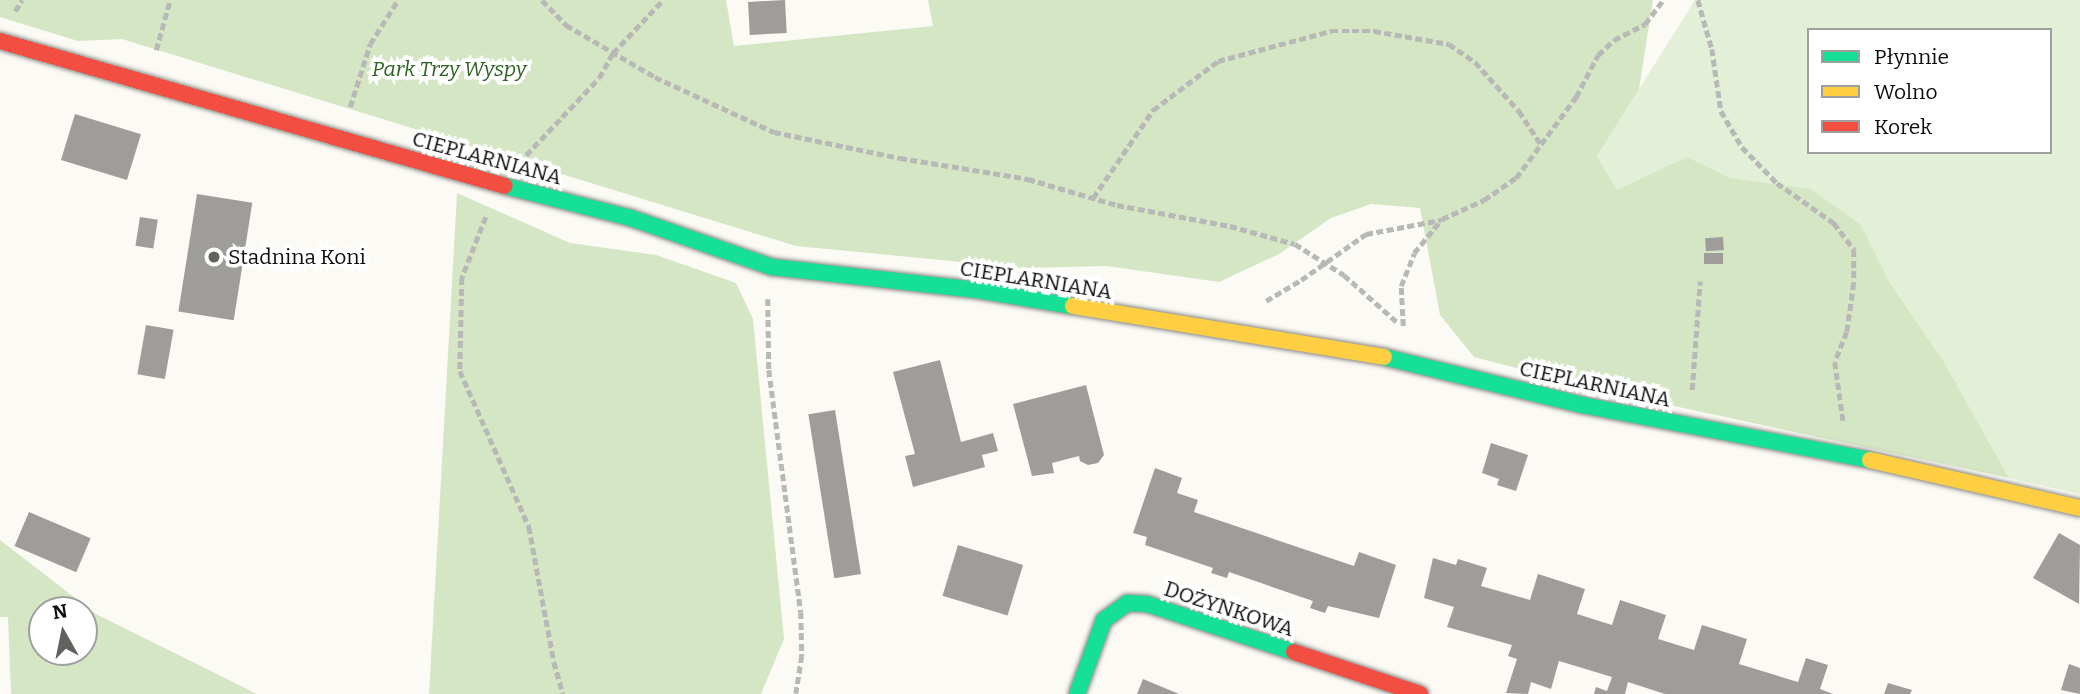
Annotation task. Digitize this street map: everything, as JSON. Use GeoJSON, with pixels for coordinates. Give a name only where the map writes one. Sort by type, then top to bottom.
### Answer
{"type":"FeatureCollection","features":[{"type":"Feature","properties":{"kind":"street","name":"CIEPLARNIANA"},"geometry":{"type":"LineString","coordinates":[[0,41],[498,184],[631,218],[772,267],[977,290],[1377,355],[1581,404],[1856,457],[2080,508]]}},
{"type":"Feature","properties":{"kind":"street","name":"DOŻYNKOWA"},"geometry":{"type":"LineString","coordinates":[[1077,694],[1104,620],[1127,603],[1147,604],[1420,694]]}},
{"type":"Feature","properties":{"kind":"path"},"geometry":{"type":"LineString","coordinates":[[146,83],[170,0]]}},
{"type":"Feature","properties":{"kind":"path"},"geometry":{"type":"LineString","coordinates":[[342,139],[370,44],[398,0]]}},
{"type":"Feature","properties":{"kind":"path"},"geometry":{"type":"LineString","coordinates":[[542,0],[566,24],[655,77],[774,132],[900,158],[1028,179],[1093,198],[1230,226],[1295,244],[1344,275],[1403,328],[1431,367]]}},
{"type":"Feature","properties":{"kind":"path"},"geometry":{"type":"LineString","coordinates":[[563,694],[554,662],[529,527],[460,371],[463,278],[498,184],[599,78],[613,53],[663,0]]}},
{"type":"Feature","properties":{"kind":"path"},"geometry":{"type":"LineString","coordinates":[[1256,307],[1344,246],[1374,230],[1442,219],[1484,200],[1516,178],[1576,97],[1598,55],[1615,40],[1644,24],[1663,0]]}},
{"type":"Feature","properties":{"kind":"path"},"geometry":{"type":"LineString","coordinates":[[1698,0],[1712,49],[1721,111],[1742,146],[1777,183],[1834,223],[1854,250],[1854,284],[1847,332],[1835,362],[1843,419],[1856,457]]}},
{"type":"Feature","properties":{"kind":"path"},"geometry":{"type":"LineString","coordinates":[[1093,198],[1153,110],[1218,61],[1331,31],[1374,31],[1449,44],[1475,62],[1519,111],[1542,146]]}},
{"type":"Feature","properties":{"kind":"path"},"geometry":{"type":"LineString","coordinates":[[1403,328],[1401,286],[1414,253],[1442,219]]}},
{"type":"Feature","properties":{"kind":"path"},"geometry":{"type":"LineString","coordinates":[[772,267],[768,312],[769,370],[801,612],[802,656],[796,694]]}},
{"type":"Feature","properties":{"kind":"path"},"geometry":{"type":"LineString","coordinates":[[1690,426],[1700,281]]}},
{"type":"Feature","properties":{"kind":"green space","name":"Park Trzy Wyspy"},"geometry":{"type":"Polygon","coordinates":[[[0,0],[726,0],[734,46],[933,26],[928,0],[1653,0],[1639,89],[1597,156],[1617,190],[1687,157],[1730,178],[1811,189],[1861,225],[1890,283],[1944,362],[2009,478],[1604,391],[1474,357],[1440,315],[1420,208],[1371,204],[1331,218],[1279,254],[1219,282],[1107,266],[1024,268],[796,246],[122,39],[78,41],[0,17],[0,0]]]}},
{"type":"Feature","properties":{"kind":"green space"},"geometry":{"type":"Polygon","coordinates":[[[1695,0],[2080,0],[2080,494],[2009,478],[1944,362],[1890,283],[1861,226],[1811,189],[1730,178],[1687,158],[1617,190],[1597,156],[1695,0]]]}},
{"type":"Feature","properties":{"kind":"green space"},"geometry":{"type":"Polygon","coordinates":[[[457,193],[570,243],[656,255],[736,283],[753,319],[784,639],[761,694],[429,694],[457,193]]]}},
{"type":"Feature","properties":{"kind":"green space"},"geometry":{"type":"Polygon","coordinates":[[[0,540],[73,596],[28,596],[28,666],[98,666],[98,615],[257,694],[11,694],[8,617],[0,617],[0,540]]]}},
{"type":"Feature","properties":{"kind":"building"},"geometry":{"type":"Polygon","coordinates":[[[785,0],[787,33],[750,35],[748,2],[785,0]]]}},
{"type":"Feature","properties":{"kind":"building"},"geometry":{"type":"Polygon","coordinates":[[[75,114],[141,134],[127,180],[61,160],[75,114]]]}},
{"type":"Feature","properties":{"kind":"building","name":"Stadnina Koni"},"geometry":{"type":"Polygon","coordinates":[[[197,194],[252,203],[234,320],[178,312],[197,194]]]}},
{"type":"Feature","properties":{"kind":"building"},"geometry":{"type":"Polygon","coordinates":[[[140,217],[158,220],[153,248],[135,246],[140,217]]]}},
{"type":"Feature","properties":{"kind":"building"},"geometry":{"type":"Polygon","coordinates":[[[1723,237],[1724,250],[1706,251],[1705,238],[1723,237]]]}},
{"type":"Feature","properties":{"kind":"building"},"geometry":{"type":"Polygon","coordinates":[[[1704,253],[1723,253],[1723,264],[1704,264],[1704,253]]]}},
{"type":"Feature","properties":{"kind":"building"},"geometry":{"type":"Polygon","coordinates":[[[146,325],[174,330],[165,379],[137,374],[146,325]]]}},
{"type":"Feature","properties":{"kind":"building"},"geometry":{"type":"Polygon","coordinates":[[[940,360],[961,442],[993,433],[998,451],[982,455],[985,467],[913,487],[905,456],[915,454],[893,372],[940,360]]]}},
{"type":"Feature","properties":{"kind":"building"},"geometry":{"type":"Polygon","coordinates":[[[1086,385],[1104,455],[1098,463],[1088,465],[1080,461],[1079,456],[1052,463],[1054,473],[1032,476],[1013,404],[1086,385]]]}},
{"type":"Feature","properties":{"kind":"building"},"geometry":{"type":"Polygon","coordinates":[[[835,410],[861,574],[834,578],[808,414],[835,410]]]}},
{"type":"Feature","properties":{"kind":"building"},"geometry":{"type":"Polygon","coordinates":[[[1491,443],[1528,455],[1516,491],[1497,485],[1499,479],[1482,473],[1491,443]]]}},
{"type":"Feature","properties":{"kind":"building"},"geometry":{"type":"Polygon","coordinates":[[[1155,468],[1182,478],[1177,493],[1198,500],[1194,512],[1354,566],[1359,552],[1396,565],[1379,618],[1328,606],[1325,613],[1310,608],[1313,601],[1229,572],[1227,578],[1211,573],[1213,568],[1145,545],[1147,537],[1133,533],[1155,468]]]}},
{"type":"Feature","properties":{"kind":"building"},"geometry":{"type":"Polygon","coordinates":[[[29,512],[91,538],[76,572],[15,546],[29,512]]]}},
{"type":"Feature","properties":{"kind":"building"},"geometry":{"type":"Polygon","coordinates":[[[2059,533],[2080,545],[2079,604],[2033,578],[2059,533]]]}},
{"type":"Feature","properties":{"kind":"building"},"geometry":{"type":"Polygon","coordinates":[[[958,545],[1023,565],[1008,616],[943,596],[958,545]]]}},
{"type":"Feature","properties":{"kind":"building"},"geometry":{"type":"Polygon","coordinates":[[[1433,558],[1456,565],[1458,559],[1487,568],[1481,586],[1530,600],[1538,574],[1585,589],[1577,614],[1612,625],[1620,600],[1666,615],[1658,639],[1694,650],[1702,625],[1747,639],[1739,664],[1798,682],[1806,658],[1828,665],[1820,689],[1833,694],[1665,694],[1628,682],[1625,694],[1594,694],[1596,687],[1607,691],[1612,677],[1559,661],[1551,689],[1531,682],[1528,694],[1506,693],[1517,659],[1508,656],[1512,645],[1447,627],[1454,607],[1424,598],[1433,558]]]}},
{"type":"Feature","properties":{"kind":"building"},"geometry":{"type":"Polygon","coordinates":[[[2069,664],[2080,668],[2080,694],[2061,690],[2069,664]]]}},
{"type":"Feature","properties":{"kind":"building"},"geometry":{"type":"Polygon","coordinates":[[[1143,679],[1179,694],[1137,694],[1143,679]]]}},
{"type":"Feature","properties":{"kind":"building"},"geometry":{"type":"Polygon","coordinates":[[[1888,683],[1912,690],[1910,694],[1884,694],[1888,683]]]}},
{"type":"Feature","properties":{"kind":"traffic: fast"},"geometry":{"type":"LineString","coordinates":[[505,186],[631,218],[772,267],[977,290],[1073,306]]}},
{"type":"Feature","properties":{"kind":"traffic: fast"},"geometry":{"type":"LineString","coordinates":[[1384,357],[1582,405],[1870,460]]}},
{"type":"Feature","properties":{"kind":"traffic: fast"},"geometry":{"type":"LineString","coordinates":[[1077,694],[1104,620],[1127,603],[1147,604],[1294,652]]}},
{"type":"Feature","properties":{"kind":"traffic: slow"},"geometry":{"type":"LineString","coordinates":[[1073,306],[1384,357]]}},
{"type":"Feature","properties":{"kind":"traffic: slow"},"geometry":{"type":"LineString","coordinates":[[1870,460],[2080,508]]}},
{"type":"Feature","properties":{"kind":"traffic: jam"},"geometry":{"type":"LineString","coordinates":[[0,41],[505,186]]}},
{"type":"Feature","properties":{"kind":"traffic: jam"},"geometry":{"type":"LineString","coordinates":[[1294,652],[1420,694]]}},
{"type":"Feature","properties":{"kind":"place","name":"Stadnina Koni"},"geometry":{"type":"Point","coordinates":[214,257]}}]}
